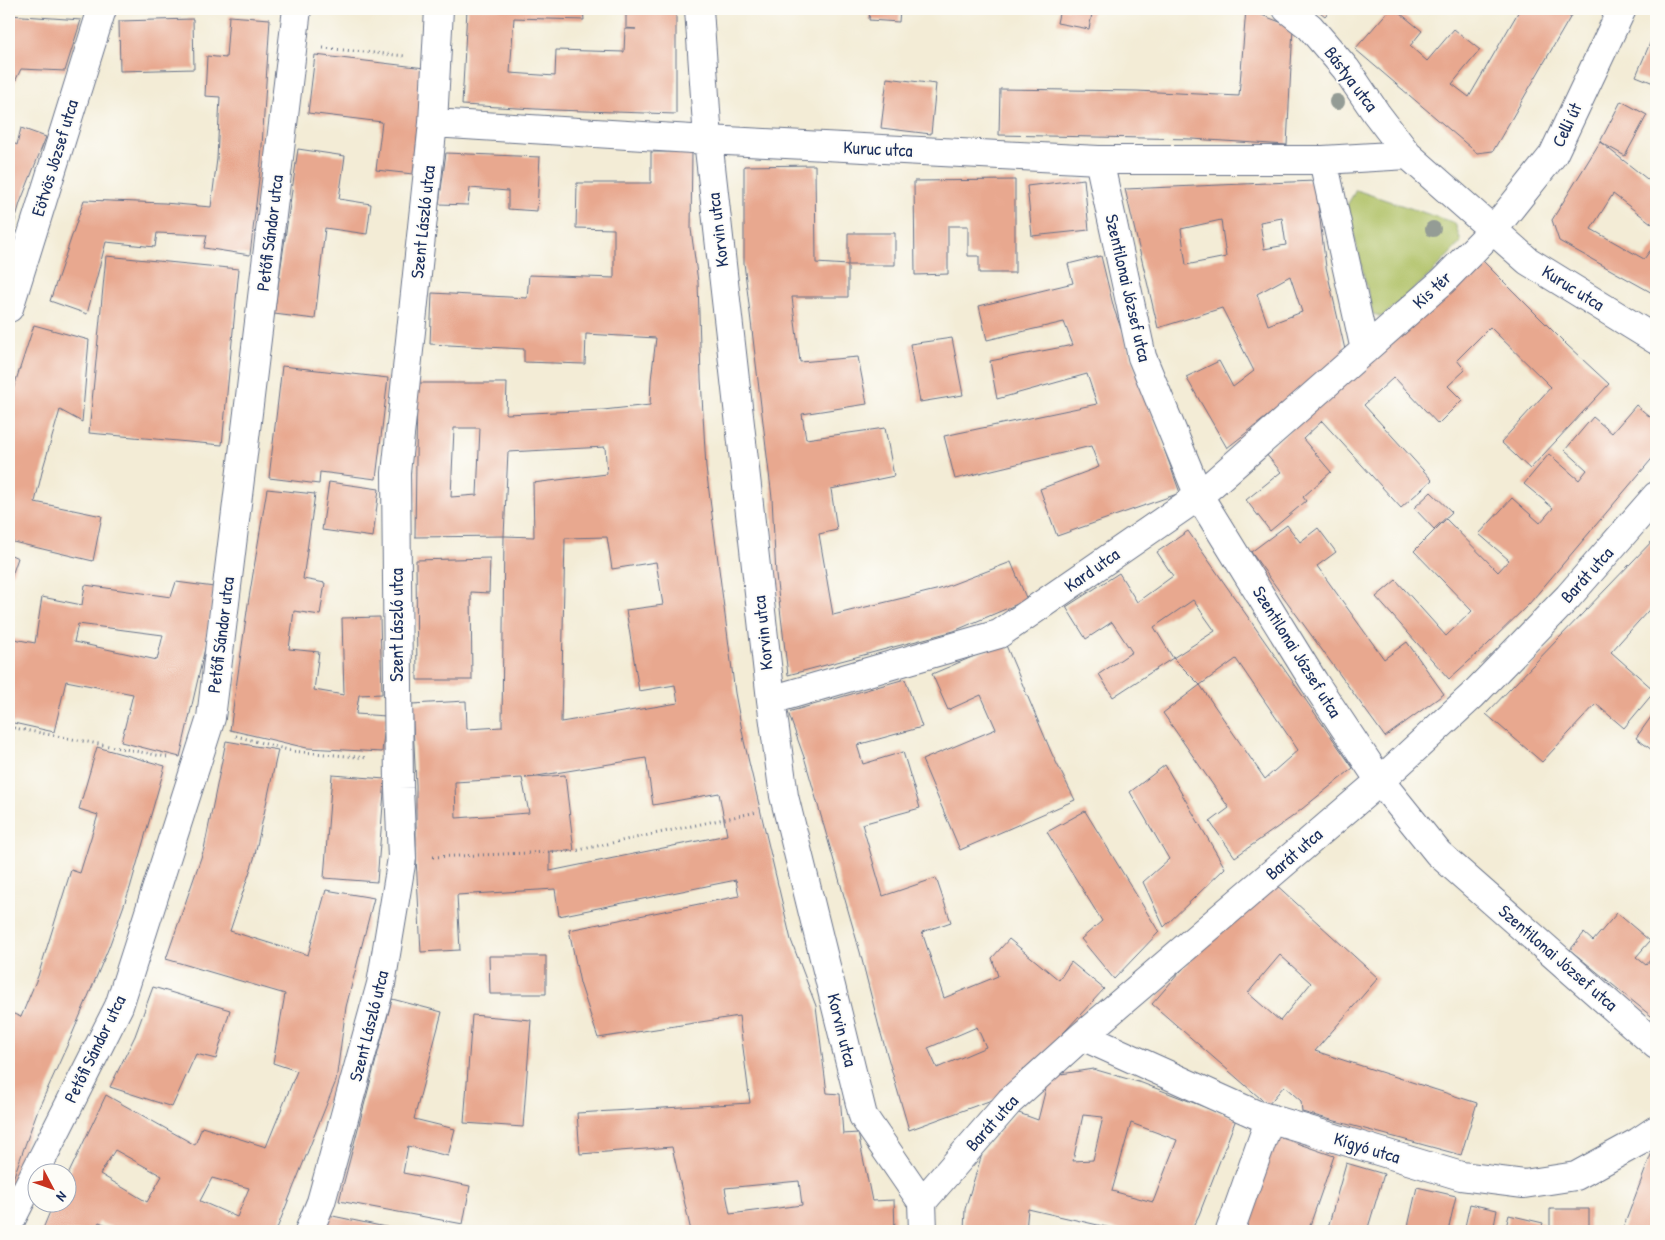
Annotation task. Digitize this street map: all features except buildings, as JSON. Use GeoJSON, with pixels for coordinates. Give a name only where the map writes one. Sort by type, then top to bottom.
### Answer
{"type":"FeatureCollection","features":[{"type":"Feature","properties":{"kind":"street","name":"Eötvös József utca"},"geometry":{"type":"LineString","coordinates":[[9,308],[102,9]]}},
{"type":"Feature","properties":{"kind":"street","name":"Petőfi Sándor utca"},"geometry":{"type":"LineString","coordinates":[[9,1224],[118,1006],[211,718],[297,9]]}},
{"type":"Feature","properties":{"kind":"street","name":"Szent László utca"},"geometry":{"type":"LineString","coordinates":[[309,1231],[321,1202],[382,984],[402,858],[398,760],[396,473],[433,123],[440,9]]}},
{"type":"Feature","properties":{"kind":"street","name":"Korvin utca"},"geometry":{"type":"LineString","coordinates":[[699,9],[708,140],[771,700],[786,803],[863,1116],[922,1202]]}},
{"type":"Feature","properties":{"kind":"street","name":"Bástya utca"},"geometry":{"type":"LineString","coordinates":[[1287,9],[1310,27],[1346,69],[1408,155]]}},
{"type":"Feature","properties":{"kind":"street","name":"Celli út"},"geometry":{"type":"LineString","coordinates":[[1494,230],[1553,155],[1622,9]]}},
{"type":"Feature","properties":{"kind":"street","name":"Kuruc utca"},"geometry":{"type":"LineString","coordinates":[[433,123],[708,140],[1099,160],[1323,160]]}},
{"type":"Feature","properties":{"kind":"street"},"geometry":{"type":"LineString","coordinates":[[1365,350],[1323,160],[1408,155],[1494,230]]}},
{"type":"Feature","properties":{"kind":"street","name":"Szentilonai József utca"},"geometry":{"type":"LineString","coordinates":[[1099,160],[1142,357],[1199,496],[1314,682],[1380,781],[1438,854],[1656,1044]]}},
{"type":"Feature","properties":{"kind":"street","name":"Kuruc utca"},"geometry":{"type":"LineString","coordinates":[[1494,230],[1528,261],[1656,340]]}},
{"type":"Feature","properties":{"kind":"street","name":"Kis tér"},"geometry":{"type":"LineString","coordinates":[[1365,350],[1443,281],[1494,230]]}},
{"type":"Feature","properties":{"kind":"street","name":"Kard utca"},"geometry":{"type":"LineString","coordinates":[[771,700],[999,634],[1199,496],[1365,350]]}},
{"type":"Feature","properties":{"kind":"street","name":"Barát utca"},"geometry":{"type":"LineString","coordinates":[[922,1202],[1010,1101],[1082,1036],[1380,781],[1472,696],[1561,604],[1656,496]]}},
{"type":"Feature","properties":{"kind":"street","name":"Kígyó utca"},"geometry":{"type":"LineString","coordinates":[[1082,1036],[1246,1110],[1461,1176],[1524,1184],[1576,1176],[1656,1130]]}},
{"type":"Feature","properties":{"kind":"street"},"geometry":{"type":"LineString","coordinates":[[1230,1231],[1270,1118]]}},
{"type":"Feature","properties":{"kind":"street"},"geometry":{"type":"LineString","coordinates":[[922,1202],[922,1231]]}},
{"type":"Feature","properties":{"kind":"path"},"geometry":{"type":"LineString","coordinates":[[292,45],[436,59]]}},
{"type":"Feature","properties":{"kind":"path"},"geometry":{"type":"LineString","coordinates":[[9,727],[197,763]]}},
{"type":"Feature","properties":{"kind":"path"},"geometry":{"type":"LineString","coordinates":[[208,728],[292,751],[398,760]]}},
{"type":"Feature","properties":{"kind":"path"},"geometry":{"type":"LineString","coordinates":[[402,858],[574,851],[762,812],[786,803]]}},
{"type":"Feature","properties":{"kind":"green space"},"geometry":{"type":"Polygon","coordinates":[[[1356,190],[1455,223],[1461,242],[1430,275],[1382,317],[1373,314],[1347,205],[1356,190]]]}}]}
